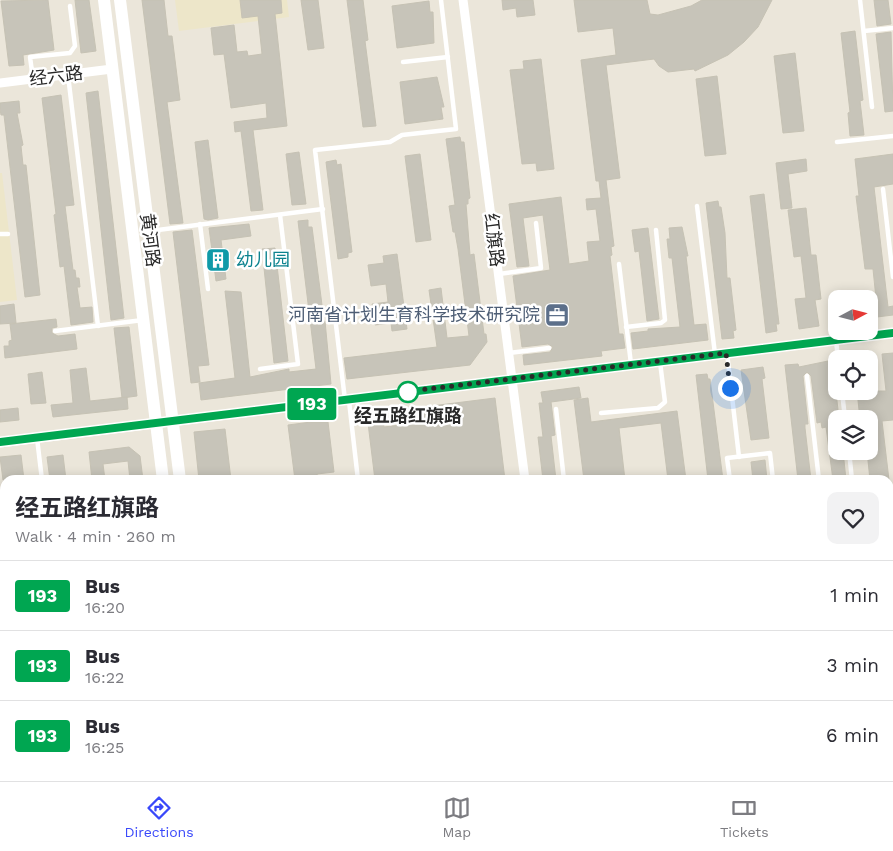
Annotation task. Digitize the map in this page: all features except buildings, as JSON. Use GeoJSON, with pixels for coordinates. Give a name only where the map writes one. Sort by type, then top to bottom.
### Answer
{"type":"FeatureCollection","features":[{"type":"Feature","properties":{"kind":"main road","name":"黄河路"},"geometry":{"type":"LineString","coordinates":[[104,0],[162,475]]}},
{"type":"Feature","properties":{"kind":"main road","name":"黄河路"},"geometry":{"type":"LineString","coordinates":[[120,0],[179,475]]}},
{"type":"Feature","properties":{"kind":"street","name":"红旗路"},"geometry":{"type":"LineString","coordinates":[[463,0],[524,475]]}},
{"type":"Feature","properties":{"kind":"street","name":"经六路"},"geometry":{"type":"LineString","coordinates":[[0,83],[112,69]]}},
{"type":"Feature","properties":{"kind":"street"},"geometry":{"type":"LineString","coordinates":[[878,335],[893,333]]}},
{"type":"Feature","properties":{"kind":"street"},"geometry":{"type":"LineString","coordinates":[[0,442],[836,340]]}},
{"type":"Feature","properties":{"kind":"lane"},"geometry":{"type":"LineString","coordinates":[[357,475],[315,150],[390,142],[402,134],[456,128],[441,0]]}},
{"type":"Feature","properties":{"kind":"lane"},"geometry":{"type":"LineString","coordinates":[[860,0],[872,106]]}},
{"type":"Feature","properties":{"kind":"lane"},"geometry":{"type":"LineString","coordinates":[[33,79],[30,57],[70,53],[75,46],[70,6]]}},
{"type":"Feature","properties":{"kind":"lane"},"geometry":{"type":"LineString","coordinates":[[864,32],[893,28]]}},
{"type":"Feature","properties":{"kind":"lane"},"geometry":{"type":"LineString","coordinates":[[403,62],[448,57]]}},
{"type":"Feature","properties":{"kind":"lane"},"geometry":{"type":"LineString","coordinates":[[68,75],[98,326]]}},
{"type":"Feature","properties":{"kind":"lane"},"geometry":{"type":"LineString","coordinates":[[837,142],[893,136]]}},
{"type":"Feature","properties":{"kind":"lane"},"geometry":{"type":"LineString","coordinates":[[883,190],[893,277]]}},
{"type":"Feature","properties":{"kind":"lane"},"geometry":{"type":"LineString","coordinates":[[697,206],[715,354]]}},
{"type":"Feature","properties":{"kind":"lane"},"geometry":{"type":"LineString","coordinates":[[149,231],[323,209]]}},
{"type":"Feature","properties":{"kind":"lane"},"geometry":{"type":"LineString","coordinates":[[260,369],[298,364],[280,214]]}},
{"type":"Feature","properties":{"kind":"lane"},"geometry":{"type":"LineString","coordinates":[[499,274],[541,268],[536,223]]}},
{"type":"Feature","properties":{"kind":"lane"},"geometry":{"type":"LineString","coordinates":[[200,224],[208,290]]}},
{"type":"Feature","properties":{"kind":"lane"},"geometry":{"type":"LineString","coordinates":[[626,327],[661,323],[665,320],[656,230]]}},
{"type":"Feature","properties":{"kind":"lane"},"geometry":{"type":"LineString","coordinates":[[0,234],[8,234]]}},
{"type":"Feature","properties":{"kind":"lane"},"geometry":{"type":"LineString","coordinates":[[619,264],[630,364]]}},
{"type":"Feature","properties":{"kind":"lane"},"geometry":{"type":"LineString","coordinates":[[55,331],[143,320]]}},
{"type":"Feature","properties":{"kind":"lane"},"geometry":{"type":"LineString","coordinates":[[836,340],[837,350]]}},
{"type":"Feature","properties":{"kind":"lane"},"geometry":{"type":"LineString","coordinates":[[509,353],[549,348]]}},
{"type":"Feature","properties":{"kind":"lane"},"geometry":{"type":"LineString","coordinates":[[726,353],[738,457]]}},
{"type":"Feature","properties":{"kind":"lane"},"geometry":{"type":"LineString","coordinates":[[601,414],[658,408],[664,405],[660,361]]}},
{"type":"Feature","properties":{"kind":"lane"},"geometry":{"type":"LineString","coordinates":[[807,376],[818,475]]}},
{"type":"Feature","properties":{"kind":"lane"},"geometry":{"type":"LineString","coordinates":[[556,410],[563,475]]}},
{"type":"Feature","properties":{"kind":"lane"},"geometry":{"type":"LineString","coordinates":[[37,438],[41,475]]}},
{"type":"Feature","properties":{"kind":"lane"},"geometry":{"type":"LineString","coordinates":[[729,475],[727,458],[770,453],[772,475]]}},
{"type":"Feature","properties":{"kind":"lane"},"geometry":{"type":"LineString","coordinates":[[850,460],[851,475]]}},
{"type":"Feature","properties":{"kind":"shaded area"},"geometry":{"type":"Polygon","coordinates":[[[175,0],[287,0],[289,17],[179,31],[175,0]]]}},
{"type":"Feature","properties":{"kind":"shaded area"},"geometry":{"type":"Polygon","coordinates":[[[0,173],[2,173],[17,300],[0,302],[0,173]]]}},
{"type":"Feature","properties":{"kind":"bus line","name":"193"},"geometry":{"type":"LineString","coordinates":[[0,442],[893,333]]}},
{"type":"Feature","properties":{"kind":"place","name":"幼儿园"},"geometry":{"type":"Point","coordinates":[218,260]}},
{"type":"Feature","properties":{"kind":"place","name":"河南省计划生育科学技术研究院"},"geometry":{"type":"Point","coordinates":[557,315]}},
{"type":"Feature","properties":{"kind":"place","name":"经五路红旗路"},"geometry":{"type":"Point","coordinates":[408,392]}},
{"type":"Feature","properties":{"kind":"route"},"geometry":{"type":"LineString","coordinates":[[408,392],[403,392],[726,353],[730,388]]}}]}
